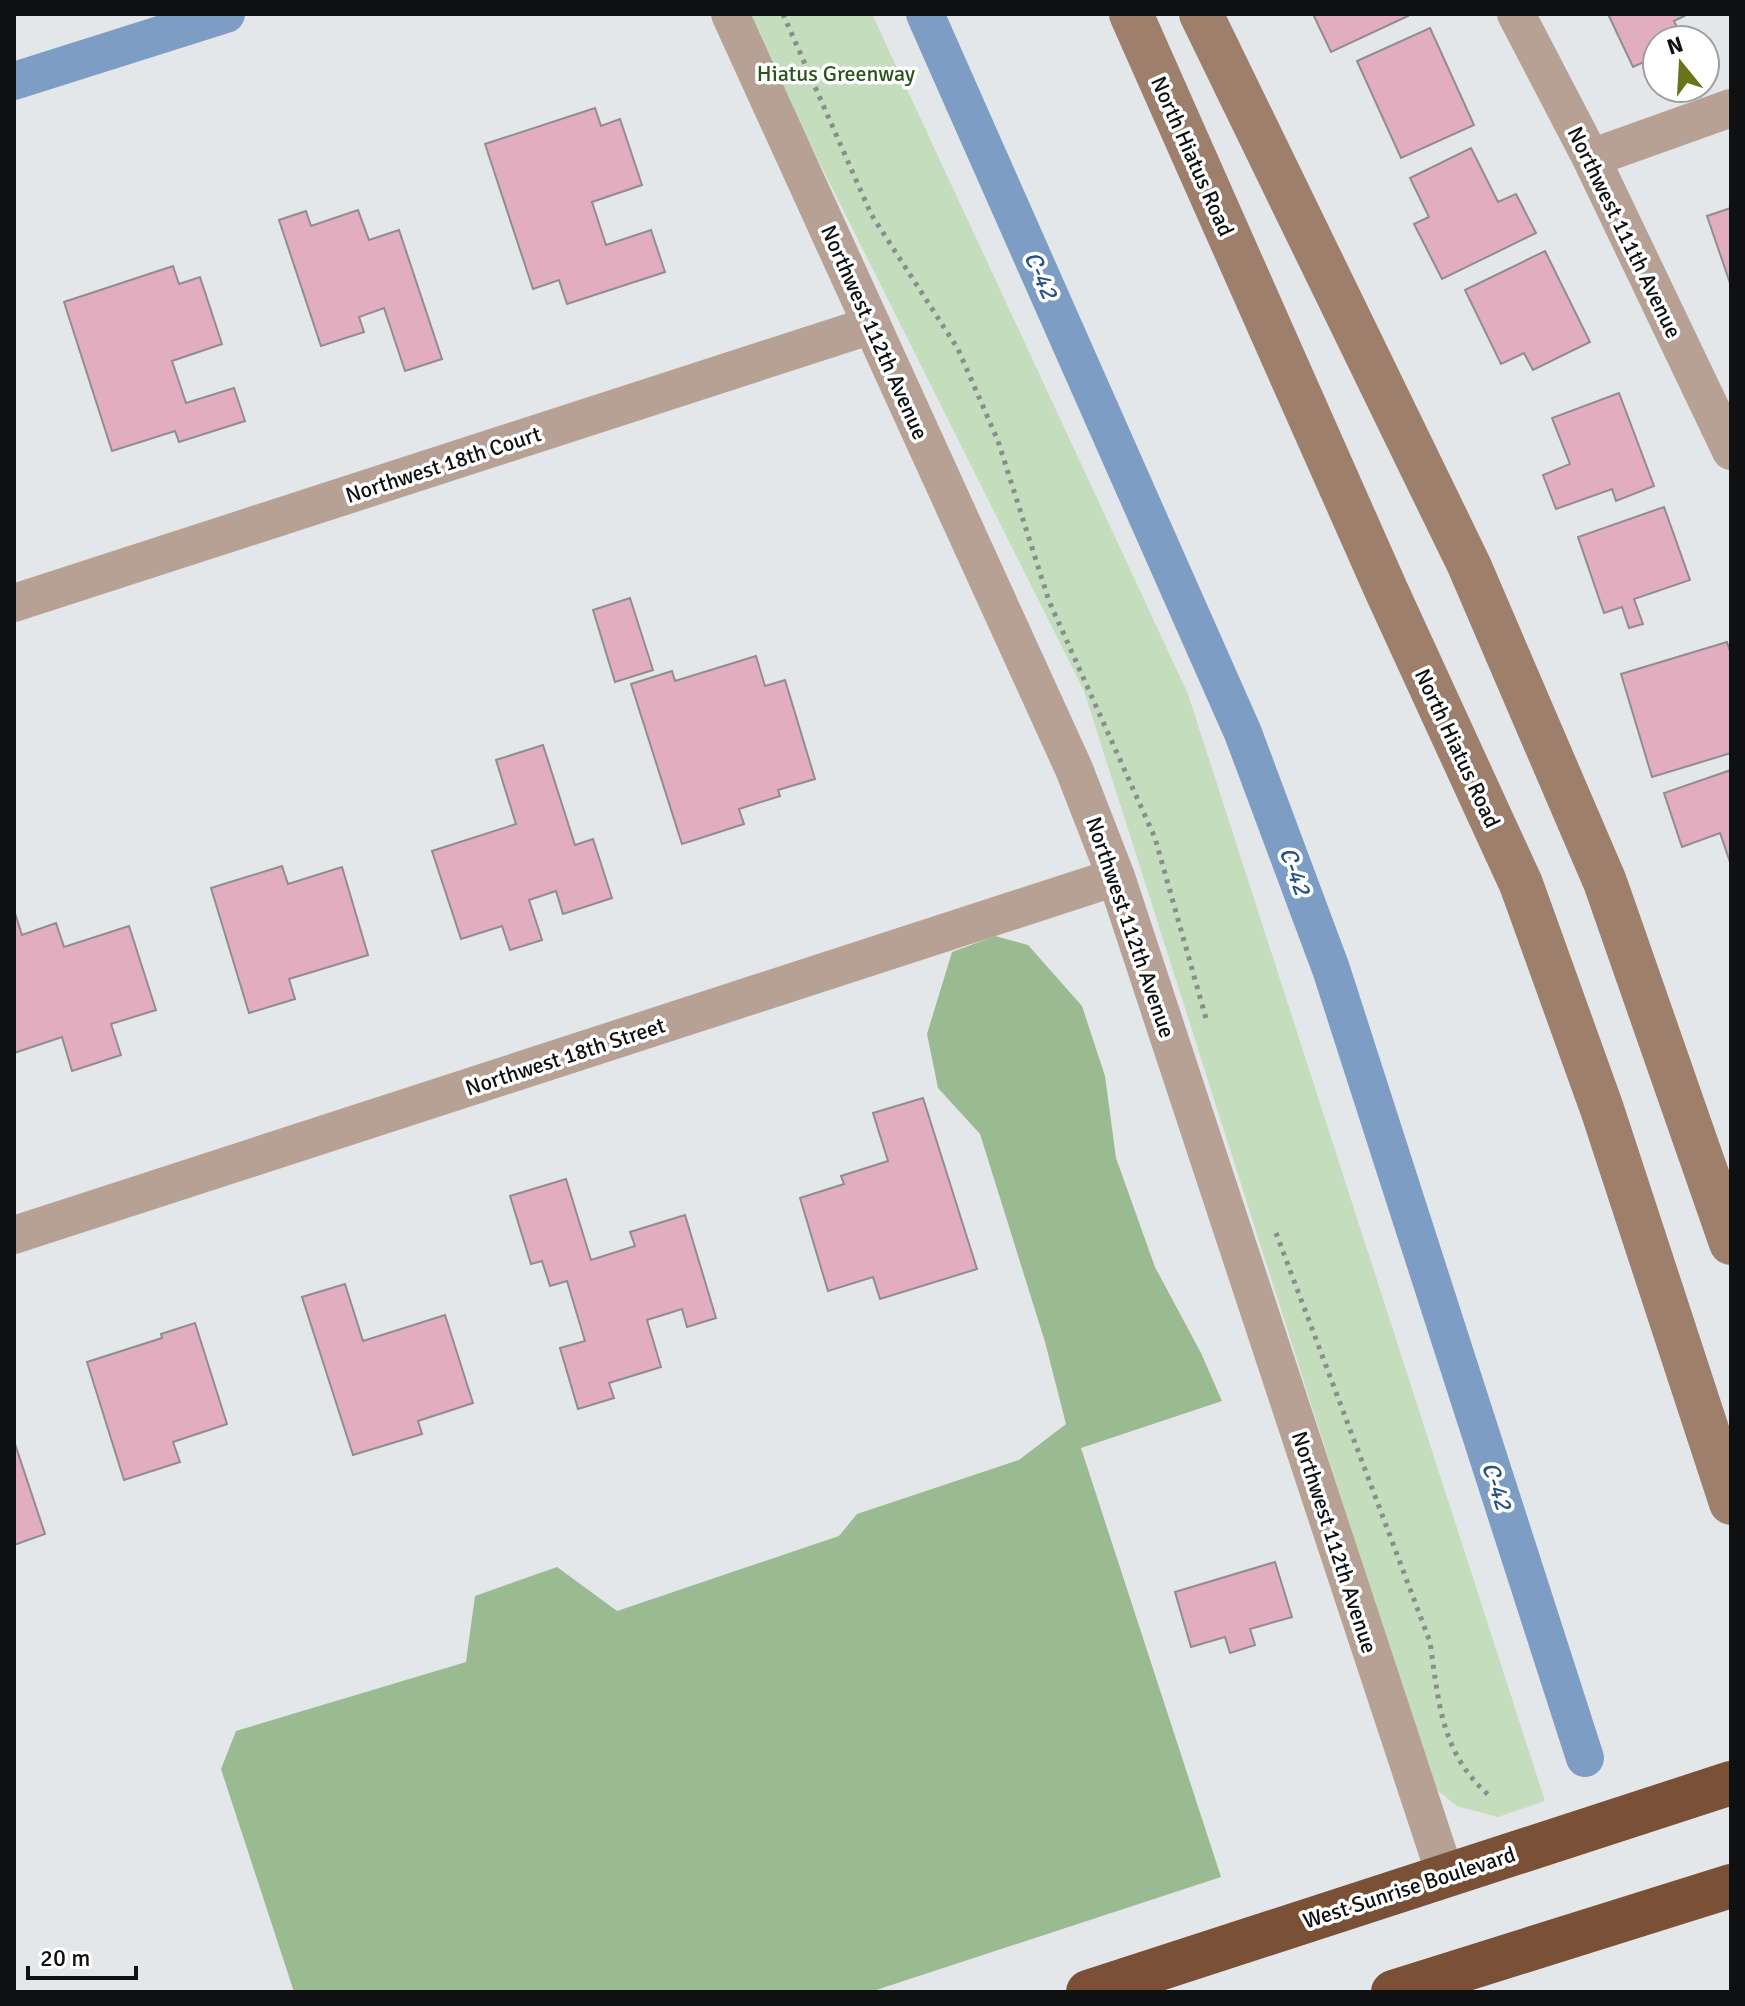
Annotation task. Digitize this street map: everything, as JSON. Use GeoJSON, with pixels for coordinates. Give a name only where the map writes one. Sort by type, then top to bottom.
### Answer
{"type":"FeatureCollection","features":[{"type":"Feature","properties":{"kind":"highway","name":"West Sunrise Boulevard"},"geometry":{"type":"LineString","coordinates":[[1088,1992],[1731,1783]]}},
{"type":"Feature","properties":{"kind":"highway"},"geometry":{"type":"LineString","coordinates":[[1393,1992],[1478,1979],[1731,1886]]}},
{"type":"Feature","properties":{"kind":"main road","name":"North Hiatus Road"},"geometry":{"type":"LineString","coordinates":[[1131,14],[1387,592],[1521,884],[1602,1109],[1731,1503]]}},
{"type":"Feature","properties":{"kind":"main road"},"geometry":{"type":"LineString","coordinates":[[1201,14],[1469,565],[1605,882],[1731,1243]]}},
{"type":"Feature","properties":{"kind":"street","name":"Northwest 112th Avenue"},"geometry":{"type":"LineString","coordinates":[[730,14],[1074,769],[1116,877],[1445,1874]]}},
{"type":"Feature","properties":{"kind":"street","name":"Northwest 111th Avenue"},"geometry":{"type":"LineString","coordinates":[[1516,14],[1591,158],[1731,451]]}},
{"type":"Feature","properties":{"kind":"street"},"geometry":{"type":"LineString","coordinates":[[1591,158],[1731,108]]}},
{"type":"Feature","properties":{"kind":"street","name":"Northwest 18th Court"},"geometry":{"type":"LineString","coordinates":[[14,603],[872,325]]}},
{"type":"Feature","properties":{"kind":"street","name":"Northwest 18th Street"},"geometry":{"type":"LineString","coordinates":[[14,1235],[1116,877]]}},
{"type":"Feature","properties":{"kind":"green space","name":"Hiatus Greenway"},"geometry":{"type":"Polygon","coordinates":[[[745,14],[872,14],[1188,694],[1545,1801],[1498,1817],[1457,1806],[1433,1787],[1084,691],[745,14]]]}},
{"type":"Feature","properties":{"kind":"green space"},"geometry":{"type":"Polygon","coordinates":[[[995,936],[1028,945],[1082,1006],[1105,1076],[1116,1158],[1155,1267],[1201,1353],[1222,1401],[1081,1448],[1221,1877],[870,1992],[294,1992],[221,1769],[236,1731],[466,1662],[475,1596],[557,1567],[617,1611],[839,1536],[857,1514],[1019,1460],[1066,1424],[1045,1342],[980,1134],[938,1088],[927,1034],[952,952],[995,936]]]}},
{"type":"Feature","properties":{"kind":"building"},"geometry":{"type":"Polygon","coordinates":[[[1313,14],[1407,14],[1408,16],[1331,52],[1313,14]]]}},
{"type":"Feature","properties":{"kind":"building"},"geometry":{"type":"Polygon","coordinates":[[[1608,14],[1688,14],[1674,21],[1675,24],[1641,24],[1641,63],[1633,67],[1608,14]]]}},
{"type":"Feature","properties":{"kind":"building"},"geometry":{"type":"Polygon","coordinates":[[[1430,28],[1474,125],[1401,158],[1357,61],[1430,28]]]}},
{"type":"Feature","properties":{"kind":"building"},"geometry":{"type":"Polygon","coordinates":[[[595,108],[601,126],[620,119],[642,185],[592,202],[606,245],[651,230],[665,272],[567,304],[559,280],[533,289],[485,144],[595,108]]]}},
{"type":"Feature","properties":{"kind":"building"},"geometry":{"type":"Polygon","coordinates":[[[1471,148],[1498,202],[1516,194],[1536,233],[1442,279],[1414,224],[1429,217],[1410,178],[1471,148]]]}},
{"type":"Feature","properties":{"kind":"building"},"geometry":{"type":"Polygon","coordinates":[[[1731,208],[1731,283],[1730,283],[1707,216],[1731,208]]]}},
{"type":"Feature","properties":{"kind":"building"},"geometry":{"type":"Polygon","coordinates":[[[358,210],[369,240],[399,230],[442,359],[405,371],[384,308],[359,317],[364,332],[321,346],[279,220],[306,211],[311,226],[358,210]]]}},
{"type":"Feature","properties":{"kind":"building"},"geometry":{"type":"Polygon","coordinates":[[[1545,251],[1590,342],[1533,370],[1524,353],[1501,364],[1465,290],[1545,251]]]}},
{"type":"Feature","properties":{"kind":"building"},"geometry":{"type":"Polygon","coordinates":[[[173,266],[179,284],[200,277],[222,344],[172,361],[186,403],[234,388],[245,421],[179,442],[175,431],[112,451],[64,302],[173,266]]]}},
{"type":"Feature","properties":{"kind":"building"},"geometry":{"type":"Polygon","coordinates":[[[1619,393],[1654,486],[1616,501],[1612,489],[1556,509],[1543,475],[1570,464],[1552,418],[1619,393]]]}},
{"type":"Feature","properties":{"kind":"building"},"geometry":{"type":"Polygon","coordinates":[[[1664,507],[1690,580],[1634,599],[1643,624],[1629,628],[1622,607],[1604,613],[1578,537],[1664,507]]]}},
{"type":"Feature","properties":{"kind":"building"},"geometry":{"type":"Polygon","coordinates":[[[630,598],[653,670],[615,682],[593,610],[630,598]]]}},
{"type":"Feature","properties":{"kind":"building"},"geometry":{"type":"Polygon","coordinates":[[[1727,642],[1731,654],[1731,753],[1652,777],[1621,674],[1727,642]]]}},
{"type":"Feature","properties":{"kind":"building"},"geometry":{"type":"Polygon","coordinates":[[[756,656],[765,686],[785,680],[815,779],[778,790],[780,796],[739,809],[744,824],[682,844],[631,684],[672,671],[675,681],[756,656]]]}},
{"type":"Feature","properties":{"kind":"building"},"geometry":{"type":"Polygon","coordinates":[[[543,745],[575,845],[593,839],[612,898],[563,914],[556,891],[529,900],[542,940],[510,950],[502,926],[461,939],[432,851],[516,824],[496,760],[543,745]]]}},
{"type":"Feature","properties":{"kind":"building"},"geometry":{"type":"Polygon","coordinates":[[[1731,770],[1731,865],[1720,833],[1682,847],[1664,793],[1731,770]]]}},
{"type":"Feature","properties":{"kind":"building"},"geometry":{"type":"Polygon","coordinates":[[[282,866],[288,884],[342,867],[368,955],[289,979],[295,999],[249,1013],[211,888],[282,866]]]}},
{"type":"Feature","properties":{"kind":"building"},"geometry":{"type":"Polygon","coordinates":[[[14,910],[22,935],[56,923],[64,947],[129,926],[156,1010],[111,1024],[121,1055],[72,1071],[62,1037],[14,1053],[14,910]]]}},
{"type":"Feature","properties":{"kind":"building"},"geometry":{"type":"Polygon","coordinates":[[[923,1098],[977,1269],[880,1299],[873,1277],[828,1291],[800,1198],[844,1184],[841,1176],[888,1161],[873,1113],[923,1098]]]}},
{"type":"Feature","properties":{"kind":"building"},"geometry":{"type":"Polygon","coordinates":[[[566,1179],[591,1260],[635,1246],[630,1232],[685,1215],[716,1318],[687,1327],[682,1309],[647,1320],[661,1367],[609,1383],[614,1398],[578,1409],[560,1348],[585,1341],[567,1281],[550,1286],[542,1261],[531,1264],[510,1196],[566,1179]]]}},
{"type":"Feature","properties":{"kind":"building"},"geometry":{"type":"Polygon","coordinates":[[[345,1284],[363,1341],[445,1315],[473,1403],[418,1421],[422,1434],[353,1455],[302,1297],[345,1284]]]}},
{"type":"Feature","properties":{"kind":"building"},"geometry":{"type":"Polygon","coordinates":[[[195,1323],[227,1424],[173,1442],[180,1462],[124,1480],[87,1362],[162,1338],[161,1334],[195,1323]]]}},
{"type":"Feature","properties":{"kind":"building"},"geometry":{"type":"Polygon","coordinates":[[[14,1441],[45,1534],[14,1545],[14,1441]]]}},
{"type":"Feature","properties":{"kind":"building"},"geometry":{"type":"Polygon","coordinates":[[[1275,1562],[1292,1617],[1250,1629],[1255,1645],[1230,1653],[1225,1637],[1191,1647],[1175,1592],[1275,1562]]]}},
{"type":"Feature","properties":{"kind":"waterway"},"geometry":{"type":"LineString","coordinates":[[14,81],[226,14]]}},
{"type":"Feature","properties":{"kind":"waterway","name":"C-42"},"geometry":{"type":"LineString","coordinates":[[925,14],[1243,733],[1331,969],[1585,1758]]}}]}
